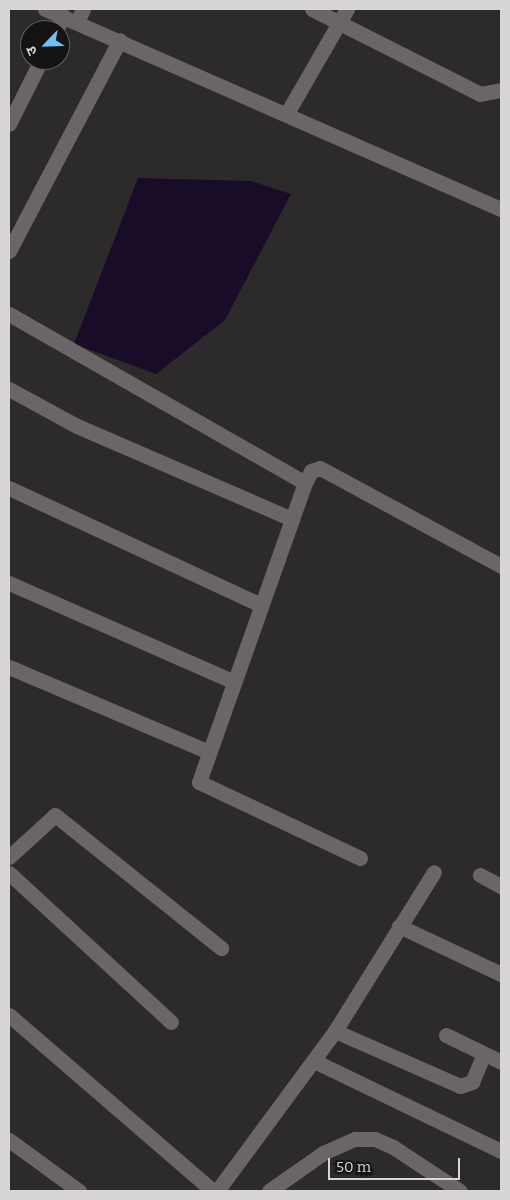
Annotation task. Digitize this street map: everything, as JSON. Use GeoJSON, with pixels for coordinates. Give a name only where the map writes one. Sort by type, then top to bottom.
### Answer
{"type":"FeatureCollection","features":[{"type":"Feature","properties":{"kind":"street"},"geometry":{"type":"LineString","coordinates":[[45,9],[63,16],[80,16],[120,40],[501,209]]}},
{"type":"Feature","properties":{"kind":"street"},"geometry":{"type":"LineString","coordinates":[[312,9],[480,94],[501,90]]}},
{"type":"Feature","properties":{"kind":"street"},"geometry":{"type":"LineString","coordinates":[[287,113],[347,9]]}},
{"type":"Feature","properties":{"kind":"street"},"geometry":{"type":"LineString","coordinates":[[61,20],[63,16]]}},
{"type":"Feature","properties":{"kind":"street"},"geometry":{"type":"LineString","coordinates":[[9,251],[120,40]]}},
{"type":"Feature","properties":{"kind":"street"},"geometry":{"type":"LineString","coordinates":[[9,124],[36,70]]}},
{"type":"Feature","properties":{"kind":"street"},"geometry":{"type":"LineString","coordinates":[[9,314],[305,483]]}},
{"type":"Feature","properties":{"kind":"street"},"geometry":{"type":"LineString","coordinates":[[9,389],[77,426],[292,519]]}},
{"type":"Feature","properties":{"kind":"street"},"geometry":{"type":"LineString","coordinates":[[360,858],[201,787],[209,752],[305,483],[311,471],[320,468],[501,566]]}},
{"type":"Feature","properties":{"kind":"street"},"geometry":{"type":"LineString","coordinates":[[9,488],[262,605]]}},
{"type":"Feature","properties":{"kind":"street"},"geometry":{"type":"LineString","coordinates":[[9,583],[234,682]]}},
{"type":"Feature","properties":{"kind":"street"},"geometry":{"type":"LineString","coordinates":[[9,667],[209,752]]}},
{"type":"Feature","properties":{"kind":"street"},"geometry":{"type":"LineString","coordinates":[[9,857],[55,815],[220,948]]}},
{"type":"Feature","properties":{"kind":"street"},"geometry":{"type":"LineString","coordinates":[[9,1015],[215,1191],[335,1031],[434,872]]}},
{"type":"Feature","properties":{"kind":"street"},"geometry":{"type":"LineString","coordinates":[[9,873],[171,1022]]}},
{"type":"Feature","properties":{"kind":"street"},"geometry":{"type":"LineString","coordinates":[[480,875],[501,886]]}},
{"type":"Feature","properties":{"kind":"street"},"geometry":{"type":"LineString","coordinates":[[399,926],[501,974]]}},
{"type":"Feature","properties":{"kind":"street"},"geometry":{"type":"LineString","coordinates":[[335,1031],[460,1086],[472,1082],[484,1054]]}},
{"type":"Feature","properties":{"kind":"street"},"geometry":{"type":"LineString","coordinates":[[446,1035],[501,1062]]}},
{"type":"Feature","properties":{"kind":"street"},"geometry":{"type":"LineString","coordinates":[[314,1061],[501,1151]]}},
{"type":"Feature","properties":{"kind":"street"},"geometry":{"type":"LineString","coordinates":[[268,1191],[323,1152],[354,1138],[374,1139],[393,1147],[460,1191]]}},
{"type":"Feature","properties":{"kind":"street"},"geometry":{"type":"LineString","coordinates":[[9,1140],[79,1191]]}},
{"type":"Feature","properties":{"kind":"shaded area"},"geometry":{"type":"Polygon","coordinates":[[[138,178],[251,181],[291,194],[225,320],[156,374],[74,344],[138,178]]]}}]}
